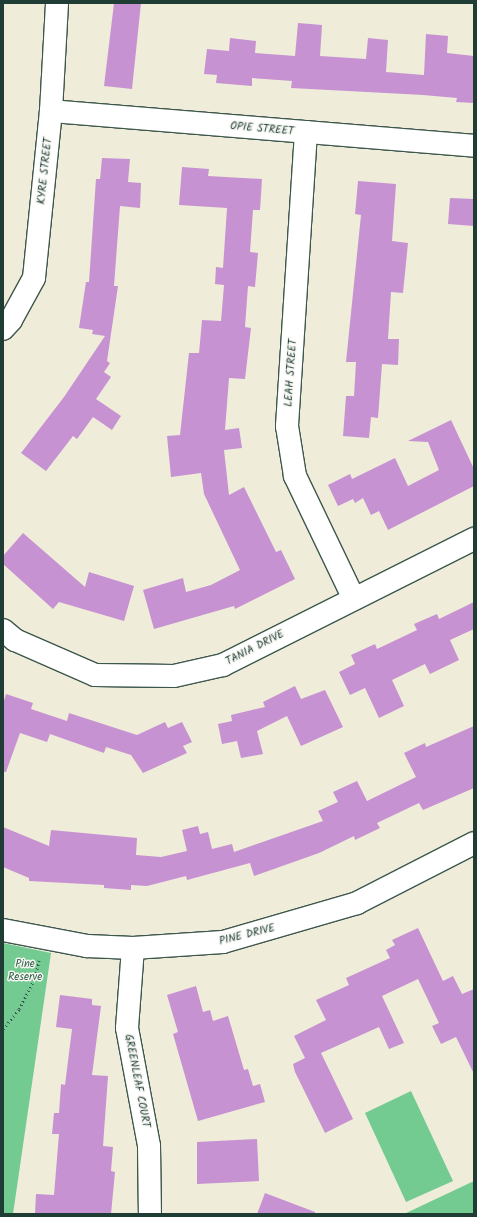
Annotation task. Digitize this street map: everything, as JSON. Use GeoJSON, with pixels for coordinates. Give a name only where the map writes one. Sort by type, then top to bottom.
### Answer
{"type":"FeatureCollection","features":[{"type":"Feature","properties":{"kind":"street","name":"KYRE STREET"},"geometry":{"type":"LineString","coordinates":[[3,329],[11,320],[34,278],[50,111],[58,3]]}},
{"type":"Feature","properties":{"kind":"street","name":"OPIE STREET"},"geometry":{"type":"LineString","coordinates":[[50,111],[474,146]]}},
{"type":"Feature","properties":{"kind":"street","name":"LEAH STREET"},"geometry":{"type":"LineString","coordinates":[[306,132],[287,426],[295,476],[354,599]]}},
{"type":"Feature","properties":{"kind":"street","name":"TANIA DRIVE"},"geometry":{"type":"LineString","coordinates":[[3,630],[15,640],[95,675],[174,676],[222,665],[474,539]]}},
{"type":"Feature","properties":{"kind":"street","name":"PINE DRIVE"},"geometry":{"type":"LineString","coordinates":[[3,930],[87,946],[133,948],[223,942],[319,916],[357,903],[474,843]]}},
{"type":"Feature","properties":{"kind":"street","name":"GREENLEAF COURT"},"geometry":{"type":"LineString","coordinates":[[133,948],[127,1028],[149,1146],[150,1214]]}},
{"type":"Feature","properties":{"kind":"path"},"geometry":{"type":"LineString","coordinates":[[3,1029],[19,1009],[35,977],[44,938]]}},
{"type":"Feature","properties":{"kind":"green space","name":"Pine Reserve"},"geometry":{"type":"Polygon","coordinates":[[[3,943],[51,953],[13,1214],[3,1214],[3,943]]]}},
{"type":"Feature","properties":{"kind":"green space"},"geometry":{"type":"Polygon","coordinates":[[[411,1091],[453,1181],[406,1202],[365,1113],[411,1091]]]}},
{"type":"Feature","properties":{"kind":"green space"},"geometry":{"type":"Polygon","coordinates":[[[474,1181],[474,1214],[404,1214],[474,1181]]]}},
{"type":"Feature","properties":{"kind":"building"},"geometry":{"type":"Polygon","coordinates":[[[114,3],[141,3],[132,89],[104,86],[114,3]]]}},
{"type":"Feature","properties":{"kind":"building"},"geometry":{"type":"Polygon","coordinates":[[[298,23],[322,25],[320,56],[366,59],[368,38],[388,40],[386,72],[424,75],[426,34],[448,36],[447,53],[474,56],[474,103],[456,102],[457,98],[423,95],[291,88],[292,81],[252,78],[252,86],[216,83],[217,75],[204,74],[207,49],[229,51],[230,38],[256,41],[255,53],[295,56],[298,23]]]}},
{"type":"Feature","properties":{"kind":"building"},"geometry":{"type":"Polygon","coordinates":[[[102,158],[130,159],[128,182],[141,183],[140,208],[120,206],[114,286],[118,286],[107,361],[110,363],[104,372],[111,377],[96,399],[121,416],[112,430],[93,417],[77,439],[73,436],[46,471],[21,453],[64,397],[105,336],[92,334],[93,330],[79,328],[86,282],[89,282],[96,179],[100,179],[102,158]]]}},
{"type":"Feature","properties":{"kind":"building"},"geometry":{"type":"Polygon","coordinates":[[[182,167],[209,169],[208,176],[262,179],[260,210],[253,210],[250,252],[258,253],[255,287],[248,286],[245,327],[251,328],[245,379],[229,378],[225,430],[239,428],[242,448],[224,450],[229,495],[244,487],[276,552],[281,550],[295,579],[235,609],[234,606],[154,629],[143,590],[183,578],[186,592],[211,585],[240,570],[204,494],[201,473],[171,477],[167,436],[180,435],[189,353],[199,353],[202,320],[221,321],[224,285],[215,284],[216,267],[223,268],[227,208],[179,205],[182,167]]]}},
{"type":"Feature","properties":{"kind":"building"},"geometry":{"type":"Polygon","coordinates":[[[358,181],[396,184],[392,241],[408,243],[403,293],[391,292],[388,339],[399,339],[398,365],[382,364],[378,418],[371,417],[369,438],[343,436],[346,396],[354,396],[356,362],[346,362],[361,215],[355,214],[358,181]]]}},
{"type":"Feature","properties":{"kind":"building"},"geometry":{"type":"Polygon","coordinates":[[[450,198],[474,199],[474,226],[448,224],[450,198]]]}},
{"type":"Feature","properties":{"kind":"building"},"geometry":{"type":"Polygon","coordinates":[[[451,420],[474,469],[474,486],[388,530],[379,511],[371,515],[363,498],[355,503],[353,499],[338,506],[328,485],[350,474],[352,479],[395,458],[408,486],[439,470],[428,442],[408,441],[451,420]]]}},
{"type":"Feature","properties":{"kind":"building"},"geometry":{"type":"Polygon","coordinates":[[[23,533],[85,587],[89,572],[134,586],[124,621],[59,602],[53,609],[3,564],[3,556],[23,533]]]}},
{"type":"Feature","properties":{"kind":"building"},"geometry":{"type":"Polygon","coordinates":[[[474,602],[474,629],[450,640],[459,660],[430,674],[425,664],[392,680],[404,706],[379,718],[365,688],[350,695],[339,672],[355,664],[351,655],[375,644],[377,649],[417,630],[414,624],[437,614],[439,619],[474,602]]]}},
{"type":"Feature","properties":{"kind":"building"},"geometry":{"type":"Polygon","coordinates":[[[295,686],[301,699],[325,690],[343,727],[301,746],[287,716],[257,731],[263,754],[241,758],[237,741],[222,744],[218,724],[232,721],[231,715],[265,707],[263,702],[295,686]]]}},
{"type":"Feature","properties":{"kind":"building"},"geometry":{"type":"Polygon","coordinates":[[[6,694],[33,703],[31,709],[67,721],[69,713],[137,735],[165,722],[168,728],[182,722],[192,742],[183,746],[187,753],[143,773],[131,755],[106,747],[104,753],[50,734],[47,742],[20,733],[6,772],[3,772],[3,704],[6,694]]]}},
{"type":"Feature","properties":{"kind":"building"},"geometry":{"type":"Polygon","coordinates":[[[474,726],[474,788],[423,810],[419,803],[377,823],[380,828],[355,840],[354,836],[319,853],[254,876],[250,863],[187,880],[186,876],[147,886],[131,885],[131,890],[104,888],[104,885],[29,881],[29,878],[3,867],[3,827],[49,846],[51,830],[137,838],[136,855],[161,857],[187,851],[182,830],[198,826],[200,834],[208,832],[212,849],[232,844],[234,852],[323,821],[318,811],[338,802],[333,792],[357,781],[367,801],[416,777],[404,753],[425,743],[426,747],[474,726]]]}},
{"type":"Feature","properties":{"kind":"building"},"geometry":{"type":"Polygon","coordinates":[[[418,928],[443,981],[453,976],[462,994],[474,989],[474,1074],[456,1037],[441,1044],[432,1026],[439,1023],[418,979],[382,996],[404,1043],[389,1049],[379,1027],[321,1053],[353,1119],[325,1133],[295,1072],[293,1064],[305,1058],[294,1036],[326,1020],[316,1000],[349,985],[346,978],[390,958],[386,950],[395,945],[392,940],[418,928]]]}},
{"type":"Feature","properties":{"kind":"building"},"geometry":{"type":"Polygon","coordinates":[[[196,986],[203,1012],[210,1010],[213,1021],[228,1016],[244,1070],[248,1069],[253,1086],[260,1084],[265,1102],[198,1121],[173,1034],[178,1032],[167,995],[196,986]]]}},
{"type":"Feature","properties":{"kind":"building"},"geometry":{"type":"Polygon","coordinates":[[[60,995],[92,999],[92,1005],[101,1006],[92,1075],[108,1076],[103,1146],[113,1147],[111,1171],[115,1172],[111,1214],[35,1214],[36,1194],[54,1195],[59,1134],[52,1134],[54,1113],[59,1113],[61,1084],[65,1085],[72,1029],[56,1027],[60,995]]]}},
{"type":"Feature","properties":{"kind":"building"},"geometry":{"type":"Polygon","coordinates":[[[257,1139],[259,1181],[197,1184],[197,1142],[257,1139]]]}},
{"type":"Feature","properties":{"kind":"building"},"geometry":{"type":"Polygon","coordinates":[[[265,1193],[315,1212],[315,1214],[257,1214],[265,1193]]]}}]}
